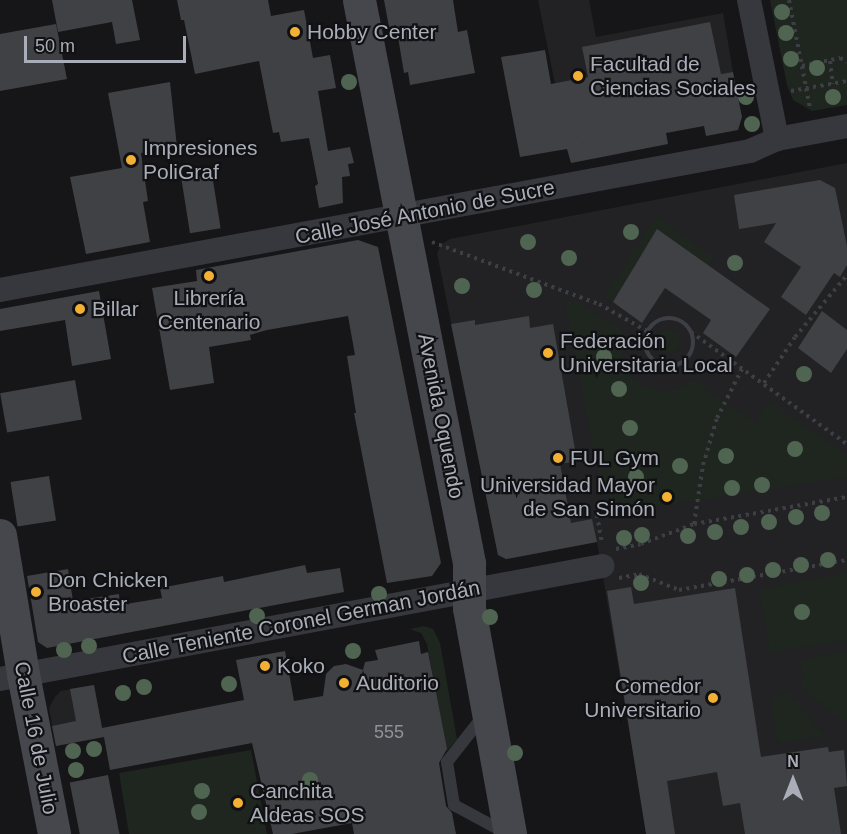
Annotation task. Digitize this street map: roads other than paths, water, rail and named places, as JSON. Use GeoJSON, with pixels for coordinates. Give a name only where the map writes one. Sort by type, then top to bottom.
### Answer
{"type":"FeatureCollection","features":[{"type":"Feature","properties":{"kind":"main road","name":"Avenida Oquendo"},"geometry":{"type":"LineString","coordinates":[[358,0],[470,563],[470,608],[509,834]]}},
{"type":"Feature","properties":{"kind":"main road","name":"Calle 16 de Julio"},"geometry":{"type":"LineString","coordinates":[[0,535],[11,677],[54,834]]}},
{"type":"Feature","properties":{"kind":"street"},"geometry":{"type":"LineString","coordinates":[[749,0],[777,139]]}},
{"type":"Feature","properties":{"kind":"street","name":"Calle José Antonio de Sucre"},"geometry":{"type":"LineString","coordinates":[[0,290],[403,227],[750,151],[777,139],[847,126]]}},
{"type":"Feature","properties":{"kind":"street","name":"Calle Teniente Coronel German Jordán"},"geometry":{"type":"LineString","coordinates":[[11,677],[470,590],[603,559]]}},
{"type":"Feature","properties":{"kind":"lane"},"geometry":{"type":"LineString","coordinates":[[487,712],[447,762],[454,805],[509,834]]}},
{"type":"Feature","properties":{"kind":"place","name":"Hobby Center"},"geometry":{"type":"Point","coordinates":[295,32]}},
{"type":"Feature","properties":{"kind":"place","name":"Facultad de Ciencias Sociales"},"geometry":{"type":"Point","coordinates":[578,76]}},
{"type":"Feature","properties":{"kind":"place","name":"Impresiones PoliGraf"},"geometry":{"type":"Point","coordinates":[131,160]}},
{"type":"Feature","properties":{"kind":"place","name":"Librería Centenario"},"geometry":{"type":"Point","coordinates":[209,276]}},
{"type":"Feature","properties":{"kind":"place","name":"Billar"},"geometry":{"type":"Point","coordinates":[80,309]}},
{"type":"Feature","properties":{"kind":"place","name":"Federación Universitaria Local"},"geometry":{"type":"Point","coordinates":[548,353]}},
{"type":"Feature","properties":{"kind":"place","name":"FUL Gym"},"geometry":{"type":"Point","coordinates":[558,458]}},
{"type":"Feature","properties":{"kind":"place","name":"Universidad Mayor de San Simón"},"geometry":{"type":"Point","coordinates":[667,497]}},
{"type":"Feature","properties":{"kind":"place","name":"Don Chicken Broaster"},"geometry":{"type":"Point","coordinates":[36,592]}},
{"type":"Feature","properties":{"kind":"place","name":"Koko"},"geometry":{"type":"Point","coordinates":[265,666]}},
{"type":"Feature","properties":{"kind":"place","name":"Auditorio"},"geometry":{"type":"Point","coordinates":[344,683]}},
{"type":"Feature","properties":{"kind":"place","name":"Comedor Universitario"},"geometry":{"type":"Point","coordinates":[713,698]}},
{"type":"Feature","properties":{"kind":"place","name":"Canchita Aldeas SOS"},"geometry":{"type":"Point","coordinates":[238,803]}}]}
